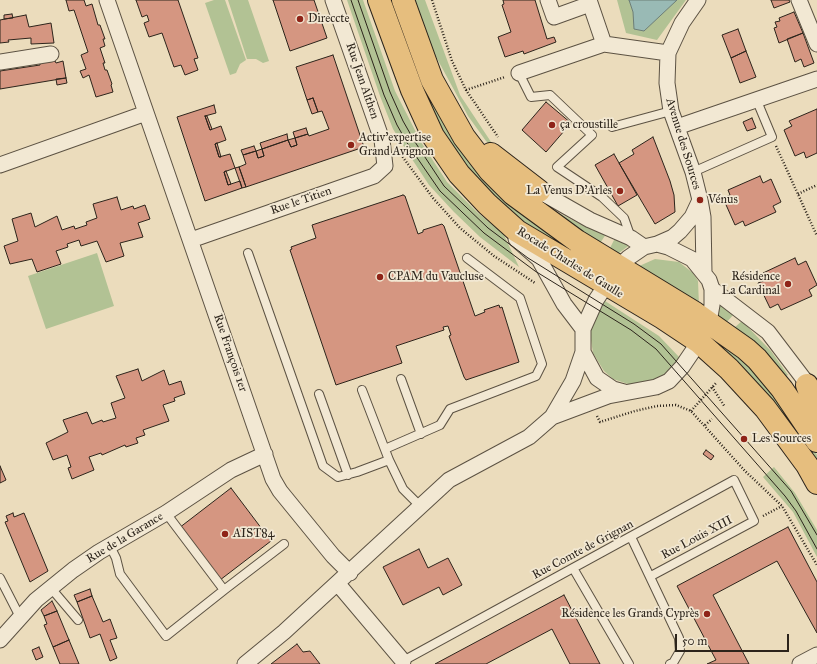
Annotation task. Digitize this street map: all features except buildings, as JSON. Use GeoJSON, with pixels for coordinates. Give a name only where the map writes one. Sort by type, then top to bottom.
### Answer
{"type":"FeatureCollection","features":[{"type":"Feature","properties":{"kind":"main road","name":"Rocade Charles de Gaulle"},"geometry":{"type":"LineString","coordinates":[[379,0],[415,97],[433,136],[459,174],[487,204],[517,231],[663,318],[699,342],[729,369],[765,408],[784,432],[817,483]]}},
{"type":"Feature","properties":{"kind":"main road","name":"Rocade Charles de Gaulle"},"geometry":{"type":"LineString","coordinates":[[403,0],[432,80],[464,137],[490,171],[513,194],[577,242],[709,322],[758,359],[782,389],[817,441]]}},
{"type":"Feature","properties":{"kind":"main road"},"geometry":{"type":"LineString","coordinates":[[444,103],[476,141],[501,164],[538,191]]}},
{"type":"Feature","properties":{"kind":"main road"},"geometry":{"type":"LineString","coordinates":[[812,390],[817,412]]}},
{"type":"Feature","properties":{"kind":"street","name":"Rue François 1er"},"geometry":{"type":"LineString","coordinates":[[108,0],[273,479],[280,491],[333,556],[350,573]]}},
{"type":"Feature","properties":{"kind":"street","name":"Rue Jean Althen"},"geometry":{"type":"LineString","coordinates":[[333,0],[382,140]]}},
{"type":"Feature","properties":{"kind":"street"},"geometry":{"type":"LineString","coordinates":[[548,0],[554,17],[589,2],[604,44]]}},
{"type":"Feature","properties":{"kind":"street","name":"Avenue des Sources"},"geometry":{"type":"LineString","coordinates":[[698,0],[682,23],[668,53],[666,83],[671,110],[693,172],[700,200],[703,217],[704,273]]}},
{"type":"Feature","properties":{"kind":"street"},"geometry":{"type":"LineString","coordinates":[[799,0],[817,44]]}},
{"type":"Feature","properties":{"kind":"street"},"geometry":{"type":"LineString","coordinates":[[519,73],[604,44],[668,53]]}},
{"type":"Feature","properties":{"kind":"street"},"geometry":{"type":"LineString","coordinates":[[0,62],[51,54]]}},
{"type":"Feature","properties":{"kind":"street"},"geometry":{"type":"LineString","coordinates":[[676,127],[757,101],[817,79]]}},
{"type":"Feature","properties":{"kind":"street"},"geometry":{"type":"LineString","coordinates":[[2,163],[146,113]]}},
{"type":"Feature","properties":{"kind":"street","name":"Rue le Titien"},"geometry":{"type":"LineString","coordinates":[[191,240],[374,176],[385,166],[382,140]]}},
{"type":"Feature","properties":{"kind":"street"},"geometry":{"type":"LineString","coordinates":[[459,174],[480,204],[519,242],[539,259],[564,304],[584,329]]}},
{"type":"Feature","properties":{"kind":"street"},"geometry":{"type":"LineString","coordinates":[[538,191],[590,220],[631,238],[651,246],[678,251],[692,259],[709,280],[712,289],[712,305],[709,322],[699,342],[678,373],[669,382],[645,390],[624,392],[591,402],[552,417]]}},
{"type":"Feature","properties":{"kind":"street","name":"Avenue des Sources"},"geometry":{"type":"LineString","coordinates":[[583,352],[584,329],[593,306],[618,267],[628,258],[673,237],[692,217],[700,200]]}},
{"type":"Feature","properties":{"kind":"street"},"geometry":{"type":"LineString","coordinates":[[712,289],[768,332],[812,390]]}},
{"type":"Feature","properties":{"kind":"street"},"geometry":{"type":"LineString","coordinates":[[583,352],[597,378],[613,389],[624,392]]}},
{"type":"Feature","properties":{"kind":"street"},"geometry":{"type":"LineString","coordinates":[[245,664],[338,584],[449,480],[529,437],[552,417],[573,381],[583,352]]}},
{"type":"Feature","properties":{"kind":"street","name":"Rue de la Garance"},"geometry":{"type":"LineString","coordinates":[[0,640],[20,617],[50,587],[110,546],[166,513],[231,470],[265,454]]}},
{"type":"Feature","properties":{"kind":"street"},"geometry":{"type":"LineString","coordinates":[[338,584],[403,661]]}},
{"type":"Feature","properties":{"kind":"street"},"geometry":{"type":"LineString","coordinates":[[800,664],[817,655]]}},
{"type":"Feature","properties":{"kind":"lane"},"geometry":{"type":"LineString","coordinates":[[519,73],[531,98],[550,95],[592,135],[557,167],[602,197],[624,218],[631,238]]}},
{"type":"Feature","properties":{"kind":"lane"},"geometry":{"type":"LineString","coordinates":[[693,172],[772,137],[757,101]]}},
{"type":"Feature","properties":{"kind":"lane"},"geometry":{"type":"LineString","coordinates":[[612,127],[671,110]]}},
{"type":"Feature","properties":{"kind":"lane"},"geometry":{"type":"LineString","coordinates":[[248,253],[323,466],[338,477],[348,475],[389,460]]}},
{"type":"Feature","properties":{"kind":"lane"},"geometry":{"type":"LineString","coordinates":[[385,450],[440,425],[450,409],[536,376],[542,364],[520,298],[467,258]]}},
{"type":"Feature","properties":{"kind":"lane"},"geometry":{"type":"LineString","coordinates":[[401,379],[421,434]]}},
{"type":"Feature","properties":{"kind":"lane"},"geometry":{"type":"LineString","coordinates":[[362,390],[389,460],[403,489],[420,506]]}},
{"type":"Feature","properties":{"kind":"lane"},"geometry":{"type":"LineString","coordinates":[[319,394],[348,475]]}},
{"type":"Feature","properties":{"kind":"lane","name":"Rue Comte de Grignan"},"geometry":{"type":"LineString","coordinates":[[403,661],[734,480],[754,521]]}},
{"type":"Feature","properties":{"kind":"lane"},"geometry":{"type":"LineString","coordinates":[[166,513],[224,590]]}},
{"type":"Feature","properties":{"kind":"lane","name":"Rue Louis XIII"},"geometry":{"type":"LineString","coordinates":[[651,576],[754,521]]}},
{"type":"Feature","properties":{"kind":"lane"},"geometry":{"type":"LineString","coordinates":[[631,537],[651,576],[679,638],[680,651],[670,664]]}},
{"type":"Feature","properties":{"kind":"lane"},"geometry":{"type":"LineString","coordinates":[[110,546],[116,558],[120,574],[166,636],[284,544]]}},
{"type":"Feature","properties":{"kind":"lane"},"geometry":{"type":"LineString","coordinates":[[573,568],[629,664]]}},
{"type":"Feature","properties":{"kind":"lane"},"geometry":{"type":"LineString","coordinates":[[0,578],[20,617]]}},
{"type":"Feature","properties":{"kind":"lane"},"geometry":{"type":"LineString","coordinates":[[50,587],[78,620]]}},
{"type":"Feature","properties":{"kind":"path"},"geometry":{"type":"LineString","coordinates":[[432,0],[452,61],[466,90],[519,73]]}},
{"type":"Feature","properties":{"kind":"path"},"geometry":{"type":"LineString","coordinates":[[382,140],[389,137],[433,198],[460,228],[494,256],[538,286]]}},
{"type":"Feature","properties":{"kind":"path"},"geometry":{"type":"LineString","coordinates":[[772,137],[817,236]]}},
{"type":"Feature","properties":{"kind":"path"},"geometry":{"type":"LineString","coordinates":[[798,194],[817,185]]}},
{"type":"Feature","properties":{"kind":"path"},"geometry":{"type":"LineString","coordinates":[[712,387],[725,407]]}},
{"type":"Feature","properties":{"kind":"path"},"geometry":{"type":"LineString","coordinates":[[591,402],[600,422],[657,406],[676,405],[691,411],[745,471],[782,506],[817,565]]}},
{"type":"Feature","properties":{"kind":"path"},"geometry":{"type":"LineString","coordinates":[[705,425],[712,419]]}},
{"type":"Feature","properties":{"kind":"path"},"geometry":{"type":"LineString","coordinates":[[754,521],[782,506]]}},
{"type":"Feature","properties":{"kind":"green space"},"geometry":{"type":"Polygon","coordinates":[[[214,0],[225,0],[246,60],[240,64],[236,73],[230,75],[205,3],[214,0]]]}},
{"type":"Feature","properties":{"kind":"green space"},"geometry":{"type":"Polygon","coordinates":[[[228,0],[248,0],[269,61],[263,63],[256,59],[247,59],[228,0]]]}},
{"type":"Feature","properties":{"kind":"green space"},"geometry":{"type":"Polygon","coordinates":[[[347,0],[363,0],[395,91],[421,142],[447,182],[478,213],[503,233],[519,267],[480,237],[454,212],[429,185],[408,153],[393,129],[347,0]]]}},
{"type":"Feature","properties":{"kind":"green space"},"geometry":{"type":"Polygon","coordinates":[[[388,0],[395,0],[433,100],[592,260],[587,266],[519,221],[485,190],[455,154],[436,123],[388,0]]]}},
{"type":"Feature","properties":{"kind":"green space"},"geometry":{"type":"Polygon","coordinates":[[[413,0],[425,0],[460,95],[497,151],[486,141],[468,116],[428,42],[413,0]]]}},
{"type":"Feature","properties":{"kind":"green space"},"geometry":{"type":"Polygon","coordinates":[[[617,0],[686,0],[657,40],[626,33],[617,0]]]}},
{"type":"Feature","properties":{"kind":"green space"},"geometry":{"type":"Polygon","coordinates":[[[528,197],[578,223],[606,234],[599,245],[528,197]]]}},
{"type":"Feature","properties":{"kind":"green space"},"geometry":{"type":"Polygon","coordinates":[[[615,238],[631,244],[615,256],[609,250],[615,238]]]}},
{"type":"Feature","properties":{"kind":"green space"},"geometry":{"type":"Polygon","coordinates":[[[97,253],[114,306],[46,329],[28,276],[97,253]]]}},
{"type":"Feature","properties":{"kind":"green space"},"geometry":{"type":"Polygon","coordinates":[[[655,259],[679,262],[693,273],[698,281],[699,305],[637,267],[655,259]]]}},
{"type":"Feature","properties":{"kind":"green space"},"geometry":{"type":"Polygon","coordinates":[[[719,299],[734,314],[726,323],[717,317],[719,299]]]}},
{"type":"Feature","properties":{"kind":"green space"},"geometry":{"type":"Polygon","coordinates":[[[605,301],[659,336],[680,358],[670,370],[656,380],[631,385],[613,379],[604,371],[593,353],[590,334],[591,324],[605,301]]]}},
{"type":"Feature","properties":{"kind":"green space"},"geometry":{"type":"Polygon","coordinates":[[[742,321],[771,351],[788,375],[784,377],[734,328],[742,321]]]}},
{"type":"Feature","properties":{"kind":"green space"},"geometry":{"type":"Polygon","coordinates":[[[724,343],[758,372],[810,442],[817,455],[817,471],[721,350],[724,343]]]}},
{"type":"Feature","properties":{"kind":"green space"},"geometry":{"type":"Polygon","coordinates":[[[774,467],[795,493],[817,530],[817,557],[793,512],[763,477],[774,467]]]}},
{"type":"Feature","properties":{"kind":"water"},"geometry":{"type":"Polygon","coordinates":[[[629,0],[677,0],[644,31],[634,29],[633,12],[629,0]]]}},
{"type":"Feature","properties":{"kind":"tram line"},"geometry":{"type":"LineString","coordinates":[[351,0],[384,95],[397,125],[409,146],[440,191],[484,233],[535,271],[631,330],[656,349],[785,496],[796,511],[817,549]]}},
{"type":"Feature","properties":{"kind":"tram line"},"geometry":{"type":"LineString","coordinates":[[358,0],[390,92],[403,121],[444,186],[488,228],[528,258],[634,324],[661,344],[791,491],[817,535]]}},
{"type":"Feature","properties":{"kind":"place","name":"Direccte"},"geometry":{"type":"Point","coordinates":[300,19]}},
{"type":"Feature","properties":{"kind":"place","name":"ça croustille"},"geometry":{"type":"Point","coordinates":[552,125]}},
{"type":"Feature","properties":{"kind":"place","name":"Activ'expertise Grand Avignon"},"geometry":{"type":"Point","coordinates":[351,145]}},
{"type":"Feature","properties":{"kind":"place","name":"La Venus D'Arles"},"geometry":{"type":"Point","coordinates":[620,191]}},
{"type":"Feature","properties":{"kind":"place","name":"Vénus"},"geometry":{"type":"Point","coordinates":[700,200]}},
{"type":"Feature","properties":{"kind":"place","name":"CPAM du Vaucluse"},"geometry":{"type":"Point","coordinates":[380,277]}},
{"type":"Feature","properties":{"kind":"place","name":"Résidence La Cardinal"},"geometry":{"type":"Point","coordinates":[788,284]}},
{"type":"Feature","properties":{"kind":"place","name":"Les Sources"},"geometry":{"type":"Point","coordinates":[744,439]}},
{"type":"Feature","properties":{"kind":"place","name":"AIST84"},"geometry":{"type":"Point","coordinates":[225,534]}},
{"type":"Feature","properties":{"kind":"place","name":"Résidence les Grands Cyprès"},"geometry":{"type":"Point","coordinates":[707,614]}}]}
